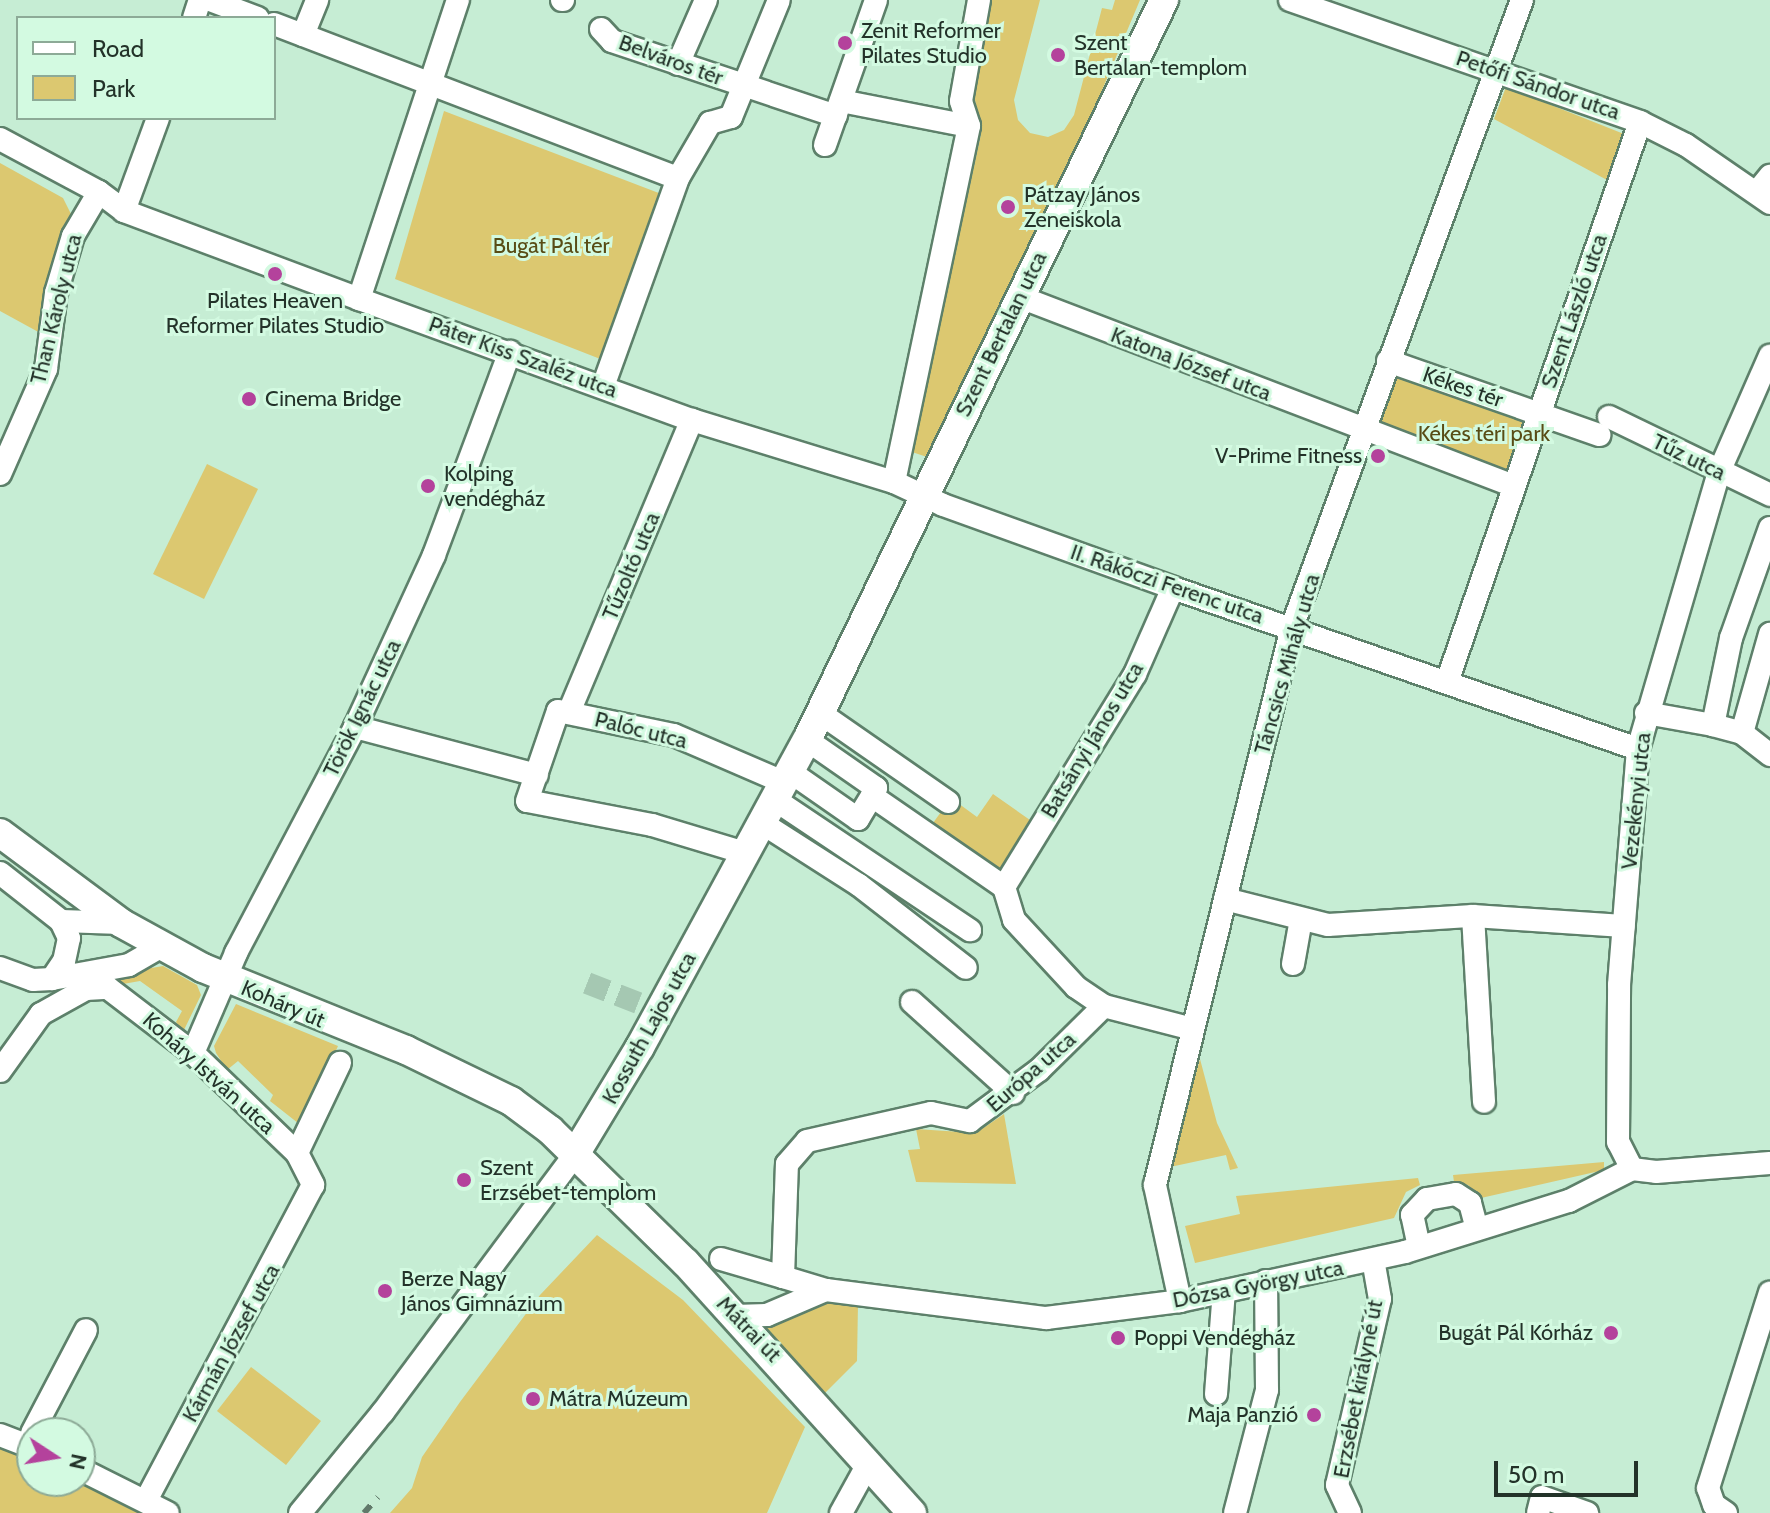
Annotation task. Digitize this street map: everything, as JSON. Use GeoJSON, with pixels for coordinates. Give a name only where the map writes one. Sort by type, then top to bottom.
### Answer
{"type":"FeatureCollection","features":[{"type":"Feature","properties":{"kind":"main road","name":"Szent Bertalan utca"},"geometry":{"type":"LineString","coordinates":[[923,497],[1164,0]]}},
{"type":"Feature","properties":{"kind":"main road","name":"Kossuth Lajos utca"},"geometry":{"type":"LineString","coordinates":[[574,1156],[807,740],[923,497]]}},
{"type":"Feature","properties":{"kind":"main road","name":"Koháry út"},"geometry":{"type":"LineString","coordinates":[[0,833],[121,923],[225,980],[465,1077],[511,1101],[574,1156]]}},
{"type":"Feature","properties":{"kind":"main road","name":"Mátrai út"},"geometry":{"type":"LineString","coordinates":[[574,1156],[735,1316],[912,1513]]}},
{"type":"Feature","properties":{"kind":"street"},"geometry":{"type":"LineString","coordinates":[[210,0],[253,16]]}},
{"type":"Feature","properties":{"kind":"street"},"geometry":{"type":"LineString","coordinates":[[303,35],[317,0]]}},
{"type":"Feature","properties":{"kind":"street"},"geometry":{"type":"LineString","coordinates":[[359,299],[458,0]]}},
{"type":"Feature","properties":{"kind":"street"},"geometry":{"type":"LineString","coordinates":[[678,64],[706,0]]}},
{"type":"Feature","properties":{"kind":"street"},"geometry":{"type":"LineString","coordinates":[[744,87],[779,0]]}},
{"type":"Feature","properties":{"kind":"street"},"geometry":{"type":"LineString","coordinates":[[825,145],[876,0]]}},
{"type":"Feature","properties":{"kind":"street"},"geometry":{"type":"LineString","coordinates":[[894,482],[969,126],[961,101],[979,0]]}},
{"type":"Feature","properties":{"kind":"street","name":"Petőfi Sándor utca"},"geometry":{"type":"LineString","coordinates":[[1290,0],[1640,122],[1766,190]]}},
{"type":"Feature","properties":{"kind":"street","name":"Táncsics Mihály utca"},"geometry":{"type":"LineString","coordinates":[[1180,1301],[1155,1185],[1292,627],[1522,0]]}},
{"type":"Feature","properties":{"kind":"street"},"geometry":{"type":"LineString","coordinates":[[276,25],[678,178],[604,384]]}},
{"type":"Feature","properties":{"kind":"street","name":"Belváros tér"},"geometry":{"type":"LineString","coordinates":[[601,29],[612,41],[744,87],[838,108]]}},
{"type":"Feature","properties":{"kind":"street","name":"Belváros tér"},"geometry":{"type":"LineString","coordinates":[[678,178],[710,123],[731,117],[744,87]]}},
{"type":"Feature","properties":{"kind":"street"},"geometry":{"type":"LineString","coordinates":[[838,108],[969,126]]}},
{"type":"Feature","properties":{"kind":"street"},"geometry":{"type":"LineString","coordinates":[[124,211],[157,120]]}},
{"type":"Feature","properties":{"kind":"street","name":"Szent László utca"},"geometry":{"type":"LineString","coordinates":[[1447,682],[1640,122]]}},
{"type":"Feature","properties":{"kind":"street","name":"Páter Kiss Szaléz utca"},"geometry":{"type":"LineString","coordinates":[[0,139],[99,192],[124,211],[359,299],[604,384],[692,420],[894,482],[923,497]]}},
{"type":"Feature","properties":{"kind":"street","name":"Than Károly utca"},"geometry":{"type":"LineString","coordinates":[[0,474],[46,369],[68,250],[81,215],[99,192]]}},
{"type":"Feature","properties":{"kind":"street","name":"Katona József utca"},"geometry":{"type":"LineString","coordinates":[[1020,297],[1363,430]]}},
{"type":"Feature","properties":{"kind":"street","name":"Török Ignác utca"},"geometry":{"type":"LineString","coordinates":[[193,1053],[225,980],[355,727],[434,555],[510,352]]}},
{"type":"Feature","properties":{"kind":"street","name":"Vezekényi utca"},"geometry":{"type":"LineString","coordinates":[[1632,1169],[1618,1142],[1624,926],[1638,749],[1646,713],[1719,472],[1770,356]]}},
{"type":"Feature","properties":{"kind":"street","name":"Kékes tér"},"geometry":{"type":"LineString","coordinates":[[1388,361],[1539,414]]}},
{"type":"Feature","properties":{"kind":"street","name":"Tűz utca"},"geometry":{"type":"LineString","coordinates":[[1539,414],[1604,426],[1770,495]]}},
{"type":"Feature","properties":{"kind":"street","name":"Tűzoltó utca"},"geometry":{"type":"LineString","coordinates":[[569,712],[692,420]]}},
{"type":"Feature","properties":{"kind":"street"},"geometry":{"type":"LineString","coordinates":[[1363,430],[1514,486]]}},
{"type":"Feature","properties":{"kind":"street","name":"II. Rákóczi Ferenc utca"},"geometry":{"type":"LineString","coordinates":[[923,497],[1173,588],[1638,749]]}},
{"type":"Feature","properties":{"kind":"street"},"geometry":{"type":"LineString","coordinates":[[1713,725],[1731,638],[1770,528]]}},
{"type":"Feature","properties":{"kind":"street","name":"Batsányi János utca"},"geometry":{"type":"LineString","coordinates":[[1004,887],[1135,674],[1173,588]]}},
{"type":"Feature","properties":{"kind":"street"},"geometry":{"type":"LineString","coordinates":[[1742,733],[1770,634]]}},
{"type":"Feature","properties":{"kind":"street","name":"Palóc utca"},"geometry":{"type":"LineString","coordinates":[[745,853],[595,814],[527,801],[558,711],[674,735],[777,794]]}},
{"type":"Feature","properties":{"kind":"street"},"geometry":{"type":"LineString","coordinates":[[820,713],[948,802]]}},
{"type":"Feature","properties":{"kind":"street"},"geometry":{"type":"LineString","coordinates":[[1646,713],[1742,733],[1769,752]]}},
{"type":"Feature","properties":{"kind":"street"},"geometry":{"type":"LineString","coordinates":[[355,727],[537,775]]}},
{"type":"Feature","properties":{"kind":"street"},"geometry":{"type":"LineString","coordinates":[[777,794],[858,819],[872,796],[876,788],[807,740]]}},
{"type":"Feature","properties":{"kind":"street"},"geometry":{"type":"LineString","coordinates":[[777,794],[970,930]]}},
{"type":"Feature","properties":{"kind":"street"},"geometry":{"type":"LineString","coordinates":[[777,794],[859,885],[966,968]]}},
{"type":"Feature","properties":{"kind":"street"},"geometry":{"type":"LineString","coordinates":[[872,796],[1004,887],[1014,920],[1076,987],[1104,1006],[1193,1029]]}},
{"type":"Feature","properties":{"kind":"street"},"geometry":{"type":"LineString","coordinates":[[0,873],[61,921],[69,938],[64,961],[52,979]]}},
{"type":"Feature","properties":{"kind":"street"},"geometry":{"type":"LineString","coordinates":[[1225,899],[1328,925],[1473,916],[1624,926]]}},
{"type":"Feature","properties":{"kind":"street"},"geometry":{"type":"LineString","coordinates":[[1473,916],[1484,1102]]}},
{"type":"Feature","properties":{"kind":"street"},"geometry":{"type":"LineString","coordinates":[[1293,964],[1301,919]]}},
{"type":"Feature","properties":{"kind":"street"},"geometry":{"type":"LineString","coordinates":[[61,921],[121,923]]}},
{"type":"Feature","properties":{"kind":"street"},"geometry":{"type":"LineString","coordinates":[[0,968],[33,980],[52,979],[129,965],[162,946]]}},
{"type":"Feature","properties":{"kind":"street","name":"Koháry István utca"},"geometry":{"type":"LineString","coordinates":[[0,1071],[41,1014],[86,989],[108,988],[193,1053],[297,1153],[313,1185]]}},
{"type":"Feature","properties":{"kind":"street"},"geometry":{"type":"LineString","coordinates":[[912,1002],[1013,1093]]}},
{"type":"Feature","properties":{"kind":"street","name":"Európa utca"},"geometry":{"type":"LineString","coordinates":[[783,1277],[787,1164],[807,1141],[931,1113],[970,1121],[1013,1093],[1104,1006]]}},
{"type":"Feature","properties":{"kind":"street"},"geometry":{"type":"LineString","coordinates":[[297,1153],[340,1063]]}},
{"type":"Feature","properties":{"kind":"street","name":"Kossuth Lajos utca"},"geometry":{"type":"LineString","coordinates":[[300,1513],[383,1412],[574,1156]]}},
{"type":"Feature","properties":{"kind":"street","name":"Dózsa György utca"},"geometry":{"type":"LineString","coordinates":[[826,1290],[1046,1318],[1180,1301],[1373,1261],[1569,1201],[1632,1169],[1656,1172],[1770,1163]]}},
{"type":"Feature","properties":{"kind":"street","name":"Kármán József utca"},"geometry":{"type":"LineString","coordinates":[[146,1500],[313,1185]]}},
{"type":"Feature","properties":{"kind":"street"},"geometry":{"type":"LineString","coordinates":[[1419,1247],[1412,1215],[1427,1199],[1456,1194],[1470,1203],[1477,1229]]}},
{"type":"Feature","properties":{"kind":"street"},"geometry":{"type":"LineString","coordinates":[[721,1259],[826,1290]]}},
{"type":"Feature","properties":{"kind":"street","name":"Erzsébet királyné út"},"geometry":{"type":"LineString","coordinates":[[1350,1513],[1337,1485],[1380,1299],[1373,1261]]}},
{"type":"Feature","properties":{"kind":"street"},"geometry":{"type":"LineString","coordinates":[[1235,1513],[1267,1390],[1266,1281]]}},
{"type":"Feature","properties":{"kind":"street"},"geometry":{"type":"LineString","coordinates":[[735,1316],[767,1315],[826,1290]]}},
{"type":"Feature","properties":{"kind":"street"},"geometry":{"type":"LineString","coordinates":[[1216,1394],[1224,1291]]}},
{"type":"Feature","properties":{"kind":"street"},"geometry":{"type":"LineString","coordinates":[[1726,1513],[1714,1505],[1708,1488],[1770,1293]]}},
{"type":"Feature","properties":{"kind":"street"},"geometry":{"type":"LineString","coordinates":[[42,1417],[86,1330]]}},
{"type":"Feature","properties":{"kind":"street"},"geometry":{"type":"LineString","coordinates":[[841,1513],[868,1464]]}},
{"type":"Feature","properties":{"kind":"street"},"geometry":{"type":"LineString","coordinates":[[96,1477],[168,1513]]}},
{"type":"Feature","properties":{"kind":"street"},"geometry":{"type":"LineString","coordinates":[[1540,1505],[1587,1513]]}},
{"type":"Feature","properties":{"kind":"green space"},"geometry":{"type":"Polygon","coordinates":[[[991,0],[1040,0],[1014,100],[1018,120],[1030,133],[1048,137],[1064,130],[1074,115],[1102,8],[1112,10],[1115,0],[1140,0],[1063,183],[930,458],[912,452],[981,134],[973,89],[991,0]]]}},
{"type":"Feature","properties":{"kind":"green space"},"geometry":{"type":"Polygon","coordinates":[[[1506,87],[1624,134],[1607,180],[1494,119],[1506,87]]]}},
{"type":"Feature","properties":{"kind":"green space","name":"Bugát Pál tér"},"geometry":{"type":"Polygon","coordinates":[[[444,111],[664,195],[608,362],[395,279],[444,111]]]}},
{"type":"Feature","properties":{"kind":"green space"},"geometry":{"type":"Polygon","coordinates":[[[0,163],[63,198],[71,214],[42,334],[0,311],[0,163]]]}},
{"type":"Feature","properties":{"kind":"green space","name":"Kékes téri park"},"geometry":{"type":"Polygon","coordinates":[[[1388,361],[1539,414],[1514,486],[1363,430],[1388,361]]]}},
{"type":"Feature","properties":{"kind":"green space"},"geometry":{"type":"Polygon","coordinates":[[[207,464],[258,489],[204,599],[153,574],[207,464]]]}},
{"type":"Feature","properties":{"kind":"green space"},"geometry":{"type":"Polygon","coordinates":[[[993,794],[1040,827],[1010,877],[933,823],[951,798],[977,817],[993,794]]]}},
{"type":"Feature","properties":{"kind":"green space"},"geometry":{"type":"Polygon","coordinates":[[[163,966],[197,985],[201,995],[183,1032],[176,1022],[182,1011],[140,981],[123,984],[111,975],[163,966]]]}},
{"type":"Feature","properties":{"kind":"green space"},"geometry":{"type":"Polygon","coordinates":[[[236,1004],[338,1046],[303,1127],[270,1101],[273,1095],[238,1061],[227,1070],[216,1053],[214,1046],[236,1004]]]}},
{"type":"Feature","properties":{"kind":"green space"},"geometry":{"type":"Polygon","coordinates":[[[1200,1059],[1217,1123],[1238,1168],[1230,1170],[1226,1155],[1170,1167],[1200,1059]]]}},
{"type":"Feature","properties":{"kind":"green space"},"geometry":{"type":"Polygon","coordinates":[[[1004,1114],[1016,1184],[916,1182],[908,1150],[920,1149],[916,1129],[976,1133],[1004,1114]]]}},
{"type":"Feature","properties":{"kind":"green space"},"geometry":{"type":"Polygon","coordinates":[[[1604,1162],[1604,1170],[1481,1198],[1468,1185],[1454,1182],[1453,1175],[1604,1162]]]}},
{"type":"Feature","properties":{"kind":"green space"},"geometry":{"type":"Polygon","coordinates":[[[1418,1178],[1420,1185],[1406,1192],[1394,1218],[1195,1263],[1185,1226],[1240,1214],[1236,1196],[1418,1178]]]}},
{"type":"Feature","properties":{"kind":"green space"},"geometry":{"type":"Polygon","coordinates":[[[597,1235],[683,1300],[805,1427],[767,1513],[390,1513],[412,1488],[422,1457],[460,1402],[540,1295],[597,1235]]]}},
{"type":"Feature","properties":{"kind":"green space"},"geometry":{"type":"Polygon","coordinates":[[[826,1299],[858,1303],[857,1361],[819,1399],[757,1330],[826,1299]]]}},
{"type":"Feature","properties":{"kind":"green space"},"geometry":{"type":"Polygon","coordinates":[[[251,1367],[321,1421],[286,1465],[217,1411],[251,1367]]]}},
{"type":"Feature","properties":{"kind":"green space"},"geometry":{"type":"Polygon","coordinates":[[[0,1435],[16,1441],[16,1497],[96,1497],[96,1487],[168,1513],[0,1513],[0,1435]]]}},
{"type":"Feature","properties":{"kind":"tunnel"},"geometry":{"type":"LineString","coordinates":[[587,983],[638,1003]]}},
{"type":"Feature","properties":{"kind":"railway"},"geometry":{"type":"LineString","coordinates":[[364,1513],[378,1497]]}},
{"type":"Feature","properties":{"kind":"place","name":"Zenit Reformer Pilates Studio"},"geometry":{"type":"Point","coordinates":[845,43]}},
{"type":"Feature","properties":{"kind":"place","name":"Szent Bertalan-templom"},"geometry":{"type":"Point","coordinates":[1058,55]}},
{"type":"Feature","properties":{"kind":"place","name":"Pátzay János Zeneiskola"},"geometry":{"type":"Point","coordinates":[1008,207]}},
{"type":"Feature","properties":{"kind":"place","name":"Pilates Heaven Reformer Pilates Studio"},"geometry":{"type":"Point","coordinates":[275,274]}},
{"type":"Feature","properties":{"kind":"place","name":"Cinema Bridge"},"geometry":{"type":"Point","coordinates":[249,399]}},
{"type":"Feature","properties":{"kind":"place","name":"V-Prime Fitness"},"geometry":{"type":"Point","coordinates":[1378,456]}},
{"type":"Feature","properties":{"kind":"place","name":"Kolping vendégház"},"geometry":{"type":"Point","coordinates":[428,486]}},
{"type":"Feature","properties":{"kind":"place","name":"Szent Erzsébet-templom"},"geometry":{"type":"Point","coordinates":[464,1180]}},
{"type":"Feature","properties":{"kind":"place","name":"Berze Nagy János Gimnázium"},"geometry":{"type":"Point","coordinates":[385,1291]}},
{"type":"Feature","properties":{"kind":"place","name":"Bugát Pál Kórház"},"geometry":{"type":"Point","coordinates":[1611,1333]}},
{"type":"Feature","properties":{"kind":"place","name":"Poppi Vendégház"},"geometry":{"type":"Point","coordinates":[1118,1338]}},
{"type":"Feature","properties":{"kind":"place","name":"Mátra Múzeum"},"geometry":{"type":"Point","coordinates":[533,1399]}},
{"type":"Feature","properties":{"kind":"place","name":"Maja Panzió"},"geometry":{"type":"Point","coordinates":[1314,1415]}}]}
